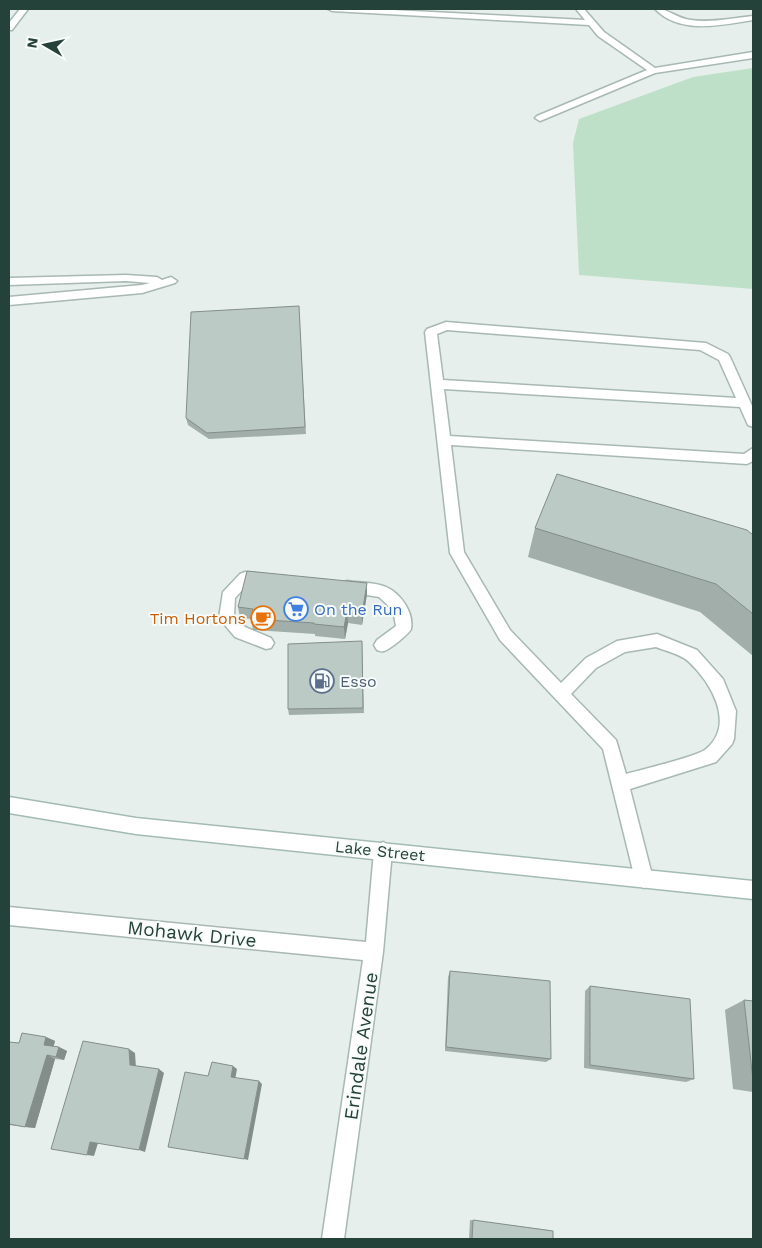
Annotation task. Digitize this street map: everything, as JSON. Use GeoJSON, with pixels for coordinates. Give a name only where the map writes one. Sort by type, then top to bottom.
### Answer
{"type":"FeatureCollection","features":[{"type":"Feature","properties":{"kind":"street"},"geometry":{"type":"LineString","coordinates":[[9,28],[24,9]]}},
{"type":"Feature","properties":{"kind":"street"},"geometry":{"type":"LineString","coordinates":[[332,9],[592,23]]}},
{"type":"Feature","properties":{"kind":"street"},"geometry":{"type":"LineString","coordinates":[[580,9],[602,34],[653,71]]}},
{"type":"Feature","properties":{"kind":"street"},"geometry":{"type":"LineString","coordinates":[[659,9],[669,18],[705,24],[753,18]]}},
{"type":"Feature","properties":{"kind":"street"},"geometry":{"type":"LineString","coordinates":[[540,118],[653,71],[753,55]]}},
{"type":"Feature","properties":{"kind":"street"},"geometry":{"type":"LineString","coordinates":[[9,282],[126,278],[171,281],[142,289],[9,302]]}},
{"type":"Feature","properties":{"kind":"street"},"geometry":{"type":"LineString","coordinates":[[644,879],[610,745],[505,635],[457,553],[431,332],[446,326],[702,346],[724,357],[753,422]]}},
{"type":"Feature","properties":{"kind":"street"},"geometry":{"type":"LineString","coordinates":[[437,384],[745,403]]}},
{"type":"Feature","properties":{"kind":"street"},"geometry":{"type":"LineString","coordinates":[[443,440],[747,459],[753,453]]}},
{"type":"Feature","properties":{"kind":"street"},"geometry":{"type":"LineString","coordinates":[[266,643],[240,632],[226,618],[228,596],[245,578],[274,580]]}},
{"type":"Feature","properties":{"kind":"street"},"geometry":{"type":"LineString","coordinates":[[334,585],[383,592],[400,607],[404,628],[382,645]]}},
{"type":"Feature","properties":{"kind":"street"},"geometry":{"type":"LineString","coordinates":[[561,694],[591,663],[622,646],[657,640],[692,655],[717,684],[728,712],[726,738],[710,757],[620,784]]}},
{"type":"Feature","properties":{"kind":"street","name":"Lake Street"},"geometry":{"type":"LineString","coordinates":[[9,805],[136,826],[753,890]]}},
{"type":"Feature","properties":{"kind":"street","name":"Erindale Avenue"},"geometry":{"type":"LineString","coordinates":[[333,1239],[374,952],[383,852]]}},
{"type":"Feature","properties":{"kind":"street","name":"Mohawk Drive"},"geometry":{"type":"LineString","coordinates":[[9,916],[374,952]]}},
{"type":"Feature","properties":{"kind":"green space"},"geometry":{"type":"Polygon","coordinates":[[[753,68],[753,289],[579,275],[573,143],[579,119],[693,77],[753,68]]]}},
{"type":"Feature","properties":{"kind":"building"},"geometry":{"type":"Polygon","coordinates":[[[299,306],[305,427],[207,433],[186,418],[191,312],[299,306]]]}},
{"type":"Feature","properties":{"kind":"building"},"geometry":{"type":"Polygon","coordinates":[[[557,474],[747,530],[753,535],[753,614],[716,584],[535,528],[557,474]]]}},
{"type":"Feature","properties":{"kind":"building"},"geometry":{"type":"Polygon","coordinates":[[[247,571],[367,583],[362,614],[347,612],[344,627],[251,619],[253,609],[238,607],[247,571]]]}},
{"type":"Feature","properties":{"kind":"building"},"geometry":{"type":"Polygon","coordinates":[[[362,641],[363,708],[288,709],[288,644],[362,641]]]}},
{"type":"Feature","properties":{"kind":"building"},"geometry":{"type":"Polygon","coordinates":[[[450,971],[550,981],[551,1059],[446,1047],[450,971]]]}},
{"type":"Feature","properties":{"kind":"building"},"geometry":{"type":"Polygon","coordinates":[[[590,986],[690,999],[694,1079],[590,1065],[590,986]]]}},
{"type":"Feature","properties":{"kind":"building"},"geometry":{"type":"Polygon","coordinates":[[[744,1000],[753,1001],[753,1080],[744,1000]]]}},
{"type":"Feature","properties":{"kind":"building"},"geometry":{"type":"Polygon","coordinates":[[[22,1033],[46,1037],[44,1045],[59,1047],[56,1057],[47,1055],[25,1127],[9,1124],[9,1042],[19,1043],[22,1033]]]}},
{"type":"Feature","properties":{"kind":"building"},"geometry":{"type":"Polygon","coordinates":[[[83,1041],[129,1049],[130,1065],[159,1069],[139,1150],[90,1142],[87,1155],[51,1149],[83,1041]]]}},
{"type":"Feature","properties":{"kind":"building"},"geometry":{"type":"Polygon","coordinates":[[[212,1062],[233,1066],[231,1077],[259,1081],[244,1159],[168,1147],[185,1072],[208,1076],[212,1062]]]}},
{"type":"Feature","properties":{"kind":"building"},"geometry":{"type":"Polygon","coordinates":[[[473,1220],[553,1231],[553,1239],[472,1239],[473,1220]]]}},
{"type":"Feature","properties":{"kind":"place","name":"On the Run"},"geometry":{"type":"Point","coordinates":[296,609]}},
{"type":"Feature","properties":{"kind":"place","name":"Tim Hortons"},"geometry":{"type":"Point","coordinates":[263,618]}},
{"type":"Feature","properties":{"kind":"place","name":"Esso"},"geometry":{"type":"Point","coordinates":[322,681]}}]}
